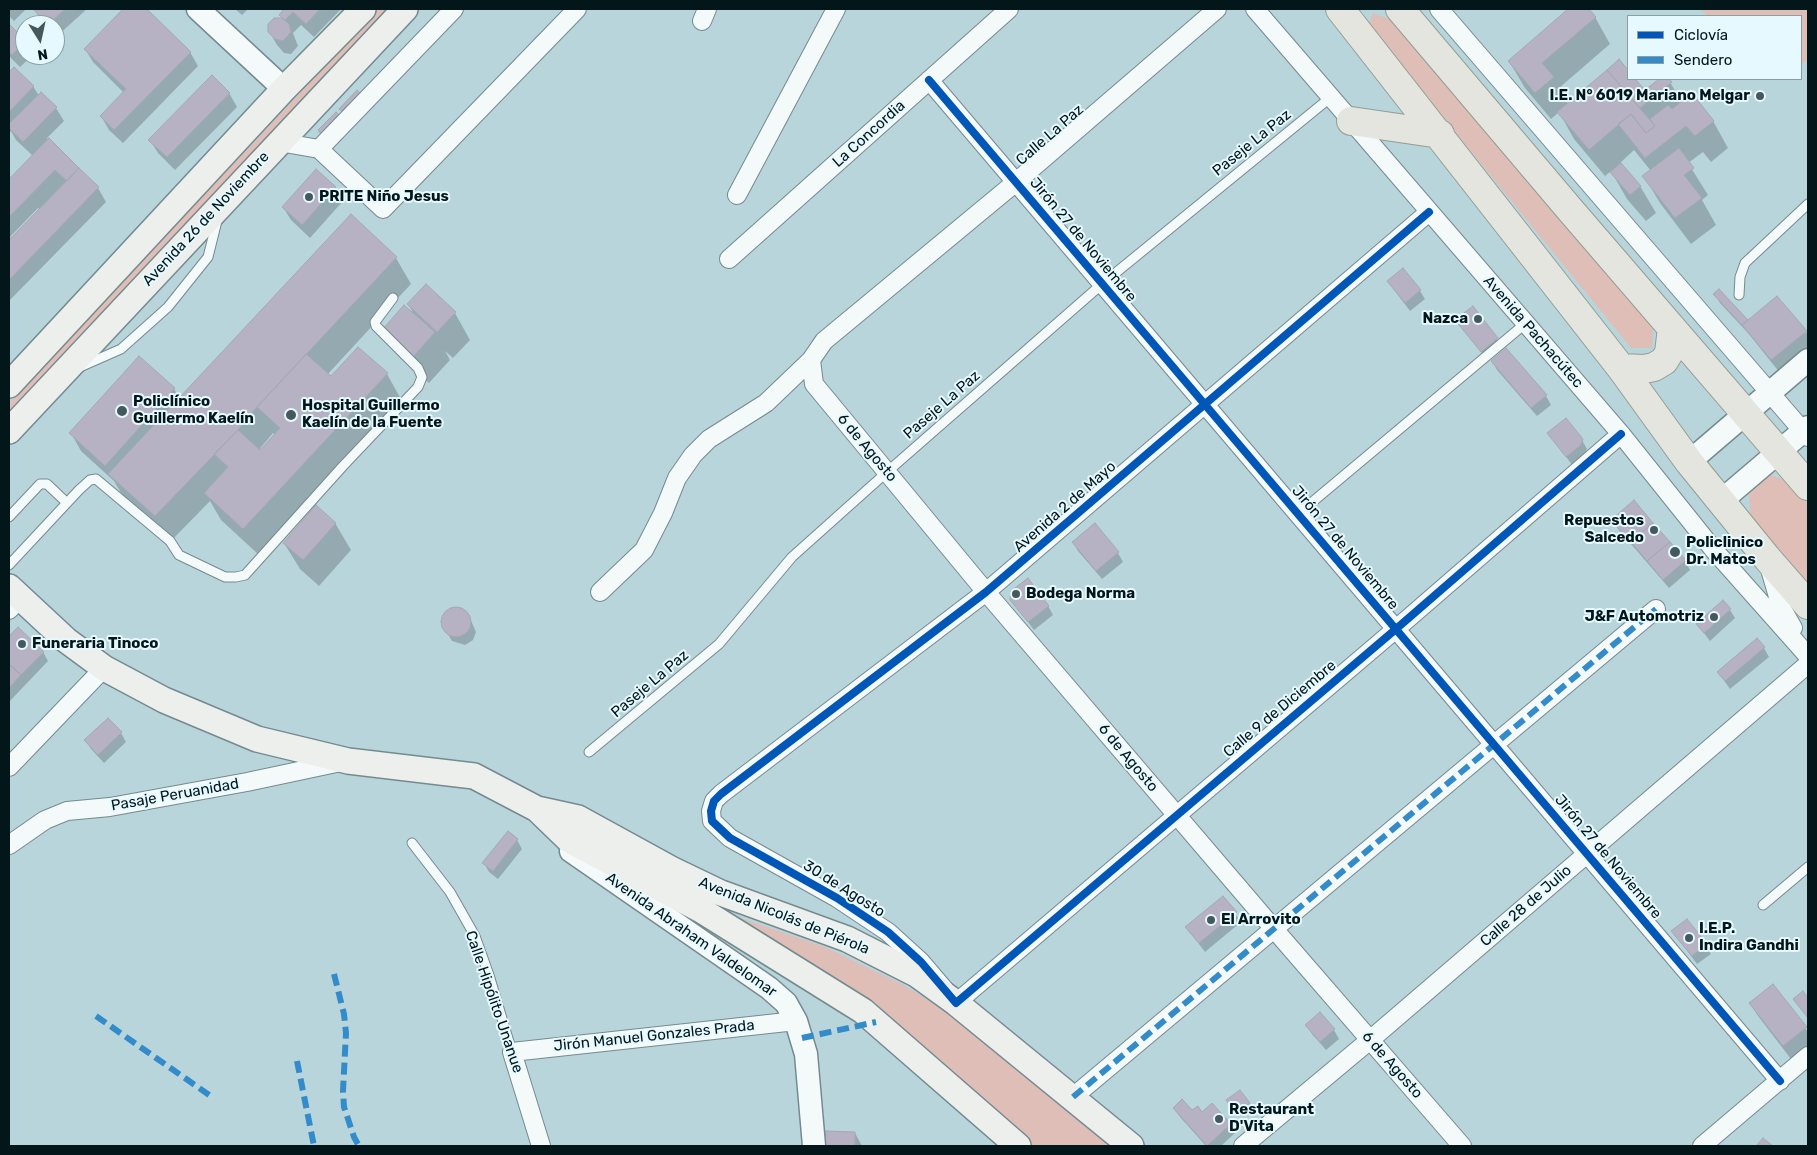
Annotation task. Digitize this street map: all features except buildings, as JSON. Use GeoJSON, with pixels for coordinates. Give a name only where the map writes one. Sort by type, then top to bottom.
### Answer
{"type":"FeatureCollection","features":[{"type":"Feature","properties":{"kind":"main road","name":"Avenida 26 de Noviembre"},"geometry":{"type":"LineString","coordinates":[[9,385],[284,89],[363,9]]}},
{"type":"Feature","properties":{"kind":"main road","name":"Avenida 26 de Noviembre"},"geometry":{"type":"LineString","coordinates":[[9,431],[405,9]]}},
{"type":"Feature","properties":{"kind":"main road"},"geometry":{"type":"LineString","coordinates":[[1340,9],[1622,368],[1689,462],[1808,605]]}},
{"type":"Feature","properties":{"kind":"main road"},"geometry":{"type":"LineString","coordinates":[[1400,9],[1808,486]]}},
{"type":"Feature","properties":{"kind":"main road"},"geometry":{"type":"LineString","coordinates":[[1351,121],[1440,134]]}},
{"type":"Feature","properties":{"kind":"main road"},"geometry":{"type":"LineString","coordinates":[[1622,368],[1644,369],[1654,367],[1664,361],[1669,353],[1672,328]]}},
{"type":"Feature","properties":{"kind":"main road","name":"Avenida Nicolás de Piérola"},"geometry":{"type":"LineString","coordinates":[[13,598],[104,668],[164,700],[257,738],[348,761],[474,776],[537,809],[578,818],[671,869],[721,893],[847,939],[916,974],[956,1003],[1131,1146]]}},
{"type":"Feature","properties":{"kind":"main road","name":"Avenida Nicolás de Piérola"},"geometry":{"type":"LineString","coordinates":[[537,809],[569,840],[701,910],[863,1011],[1018,1146]]}},
{"type":"Feature","properties":{"kind":"street"},"geometry":{"type":"LineString","coordinates":[[198,9],[284,89]]}},
{"type":"Feature","properties":{"kind":"street"},"geometry":{"type":"LineString","coordinates":[[319,150],[454,9]]}},
{"type":"Feature","properties":{"kind":"street"},"geometry":{"type":"LineString","coordinates":[[279,142],[319,150],[383,209],[577,9]]}},
{"type":"Feature","properties":{"kind":"street"},"geometry":{"type":"LineString","coordinates":[[737,195],[836,9]]}},
{"type":"Feature","properties":{"kind":"street","name":"La Concordia"},"geometry":{"type":"LineString","coordinates":[[729,259],[1009,9]]}},
{"type":"Feature","properties":{"kind":"street","name":"Calle La Paz"},"geometry":{"type":"LineString","coordinates":[[600,592],[644,550],[678,478],[694,455],[710,439],[766,403],[811,360],[824,341],[1016,182],[1217,9]]}},
{"type":"Feature","properties":{"kind":"street","name":"Avenida Pachacútec"},"geometry":{"type":"LineString","coordinates":[[1255,9],[1621,434],[1714,549],[1808,655]]}},
{"type":"Feature","properties":{"kind":"street"},"geometry":{"type":"LineString","coordinates":[[1439,9],[1770,392],[1807,432],[1779,451],[1721,501]]}},
{"type":"Feature","properties":{"kind":"street","name":"Jirón 27 de Noviembre"},"geometry":{"type":"LineString","coordinates":[[929,80],[1780,1080]]}},
{"type":"Feature","properties":{"kind":"street","name":"Avenida 2 de Mayo"},"geometry":{"type":"LineString","coordinates":[[710,811],[714,800],[721,794],[986,592],[1430,212]]}},
{"type":"Feature","properties":{"kind":"street","name":"6 de Agosto"},"geometry":{"type":"LineString","coordinates":[[811,360],[814,384],[986,592],[1462,1146]]}},
{"type":"Feature","properties":{"kind":"street"},"geometry":{"type":"LineString","coordinates":[[1689,462],[1808,360]]}},
{"type":"Feature","properties":{"kind":"street","name":"Calle 9 de Diciembre"},"geometry":{"type":"LineString","coordinates":[[956,1003],[1396,629],[1621,434]]}},
{"type":"Feature","properties":{"kind":"street"},"geometry":{"type":"LineString","coordinates":[[1767,558],[1781,608],[1808,655]]}},
{"type":"Feature","properties":{"kind":"street"},"geometry":{"type":"LineString","coordinates":[[1073,1098],[1656,609]]}},
{"type":"Feature","properties":{"kind":"street","name":"Calle 28 de Julio"},"geometry":{"type":"LineString","coordinates":[[1243,1146],[1370,1040],[1808,664]]}},
{"type":"Feature","properties":{"kind":"street"},"geometry":{"type":"LineString","coordinates":[[9,767],[104,668]]}},
{"type":"Feature","properties":{"kind":"street","name":"Pasaje Peruanidad"},"geometry":{"type":"LineString","coordinates":[[9,845],[45,820],[67,811],[110,807],[348,761]]}},
{"type":"Feature","properties":{"kind":"street","name":"Avenida Abraham Valdelomar"},"geometry":{"type":"LineString","coordinates":[[504,792],[545,830],[576,854],[770,988],[786,1003],[796,1020],[806,1054],[814,1146]]}},
{"type":"Feature","properties":{"kind":"street","name":"30 de Agosto"},"geometry":{"type":"LineString","coordinates":[[710,811],[712,822],[730,838],[837,898],[888,932],[921,962],[956,1003]]}},
{"type":"Feature","properties":{"kind":"street","name":"Jirón Manuel Gonzales Prada"},"geometry":{"type":"LineString","coordinates":[[512,1052],[796,1020]]}},
{"type":"Feature","properties":{"kind":"street","name":"Calle Hipólito Unanue"},"geometry":{"type":"LineString","coordinates":[[512,1052],[541,1146]]}},
{"type":"Feature","properties":{"kind":"street"},"geometry":{"type":"LineString","coordinates":[[1702,1146],[1808,1056]]}},
{"type":"Feature","properties":{"kind":"lane","name":"Paseje La Paz"},"geometry":{"type":"LineString","coordinates":[[589,752],[719,644],[792,557],[887,472],[1102,284],[1331,97]]}},
{"type":"Feature","properties":{"kind":"lane"},"geometry":{"type":"LineString","coordinates":[[1740,295],[1740,276],[1745,263],[1808,204]]}},
{"type":"Feature","properties":{"kind":"lane"},"geometry":{"type":"LineString","coordinates":[[9,565],[90,480],[96,478],[170,541],[179,555],[225,577],[245,575],[343,466],[418,387],[422,377],[418,368],[376,326],[375,322],[393,298]]}},
{"type":"Feature","properties":{"kind":"lane"},"geometry":{"type":"LineString","coordinates":[[1298,514],[1526,323]]}},
{"type":"Feature","properties":{"kind":"lane"},"geometry":{"type":"LineString","coordinates":[[9,517],[40,484],[47,484],[67,503]]}},
{"type":"Feature","properties":{"kind":"lane","name":"Calle Hipólito Unanue"},"geometry":{"type":"LineString","coordinates":[[412,843],[450,892],[475,936],[512,1052]]}},
{"type":"Feature","properties":{"kind":"lane"},"geometry":{"type":"LineString","coordinates":[[1762,905],[1808,867]]}},
{"type":"Feature","properties":{"kind":"shaded area"},"geometry":{"type":"Polygon","coordinates":[[[379,9],[393,9],[9,413],[9,403],[379,9]]]}},
{"type":"Feature","properties":{"kind":"shaded area"},"geometry":{"type":"Polygon","coordinates":[[[1701,9],[1808,9],[1808,59],[1802,64],[1802,15],[1706,15],[1701,9]]]}},
{"type":"Feature","properties":{"kind":"shaded area"},"geometry":{"type":"Polygon","coordinates":[[[1373,13],[1389,19],[1653,328],[1652,348],[1631,348],[1368,25],[1373,13]]]}},
{"type":"Feature","properties":{"kind":"shaded area"},"geometry":{"type":"Polygon","coordinates":[[[1766,473],[1791,483],[1808,504],[1808,583],[1751,520],[1748,486],[1766,473]]]}},
{"type":"Feature","properties":{"kind":"shaded area"},"geometry":{"type":"Polygon","coordinates":[[[729,914],[825,947],[904,985],[976,1030],[1119,1146],[1030,1146],[729,914]]]}},
{"type":"Feature","properties":{"kind":"marked path"},"geometry":{"type":"LineString","coordinates":[[1073,1097],[1656,609]]}},
{"type":"Feature","properties":{"kind":"marked path"},"geometry":{"type":"LineString","coordinates":[[334,974],[344,1014],[346,1033],[344,1107],[359,1146]]}},
{"type":"Feature","properties":{"kind":"marked path"},"geometry":{"type":"LineString","coordinates":[[96,1016],[212,1097]]}},
{"type":"Feature","properties":{"kind":"marked path"},"geometry":{"type":"LineString","coordinates":[[802,1038],[876,1022]]}},
{"type":"Feature","properties":{"kind":"marked path"},"geometry":{"type":"LineString","coordinates":[[297,1061],[314,1146]]}},
{"type":"Feature","properties":{"kind":"cycle path"},"geometry":{"type":"LineString","coordinates":[[929,80],[1780,1081]]}},
{"type":"Feature","properties":{"kind":"cycle path"},"geometry":{"type":"LineString","coordinates":[[1429,212],[986,592],[721,794],[714,801],[711,811],[712,821],[730,838],[837,898],[888,932],[921,962],[956,1003],[1396,629],[1621,434]]}},
{"type":"Feature","properties":{"kind":"place","name":"I.E. N° 6019 Mariano Melgar"},"geometry":{"type":"Point","coordinates":[1760,96]}},
{"type":"Feature","properties":{"kind":"place","name":"PRITE Niño Jesus"},"geometry":{"type":"Point","coordinates":[309,197]}},
{"type":"Feature","properties":{"kind":"place","name":"Nazca"},"geometry":{"type":"Point","coordinates":[1478,319]}},
{"type":"Feature","properties":{"kind":"place","name":"Policlínico Guillermo Kaelín"},"geometry":{"type":"Point","coordinates":[122,411]}},
{"type":"Feature","properties":{"kind":"place","name":"Hospital Guillermo Kaelín de la Fuente"},"geometry":{"type":"Point","coordinates":[291,415]}},
{"type":"Feature","properties":{"kind":"place","name":"Repuestos Salcedo"},"geometry":{"type":"Point","coordinates":[1654,530]}},
{"type":"Feature","properties":{"kind":"place","name":"Policlinico Dr. Matos"},"geometry":{"type":"Point","coordinates":[1675,552]}},
{"type":"Feature","properties":{"kind":"place","name":"Bodega Norma"},"geometry":{"type":"Point","coordinates":[1016,594]}},
{"type":"Feature","properties":{"kind":"place","name":"J&F Automotriz"},"geometry":{"type":"Point","coordinates":[1714,617]}},
{"type":"Feature","properties":{"kind":"place","name":"Funeraria Tinoco"},"geometry":{"type":"Point","coordinates":[22,644]}},
{"type":"Feature","properties":{"kind":"place","name":"El Arrovito"},"geometry":{"type":"Point","coordinates":[1211,920]}},
{"type":"Feature","properties":{"kind":"place","name":"I.E.P. Indira Gandhi"},"geometry":{"type":"Point","coordinates":[1689,938]}},
{"type":"Feature","properties":{"kind":"place","name":"Restaurant D'Vita"},"geometry":{"type":"Point","coordinates":[1219,1119]}}]}
